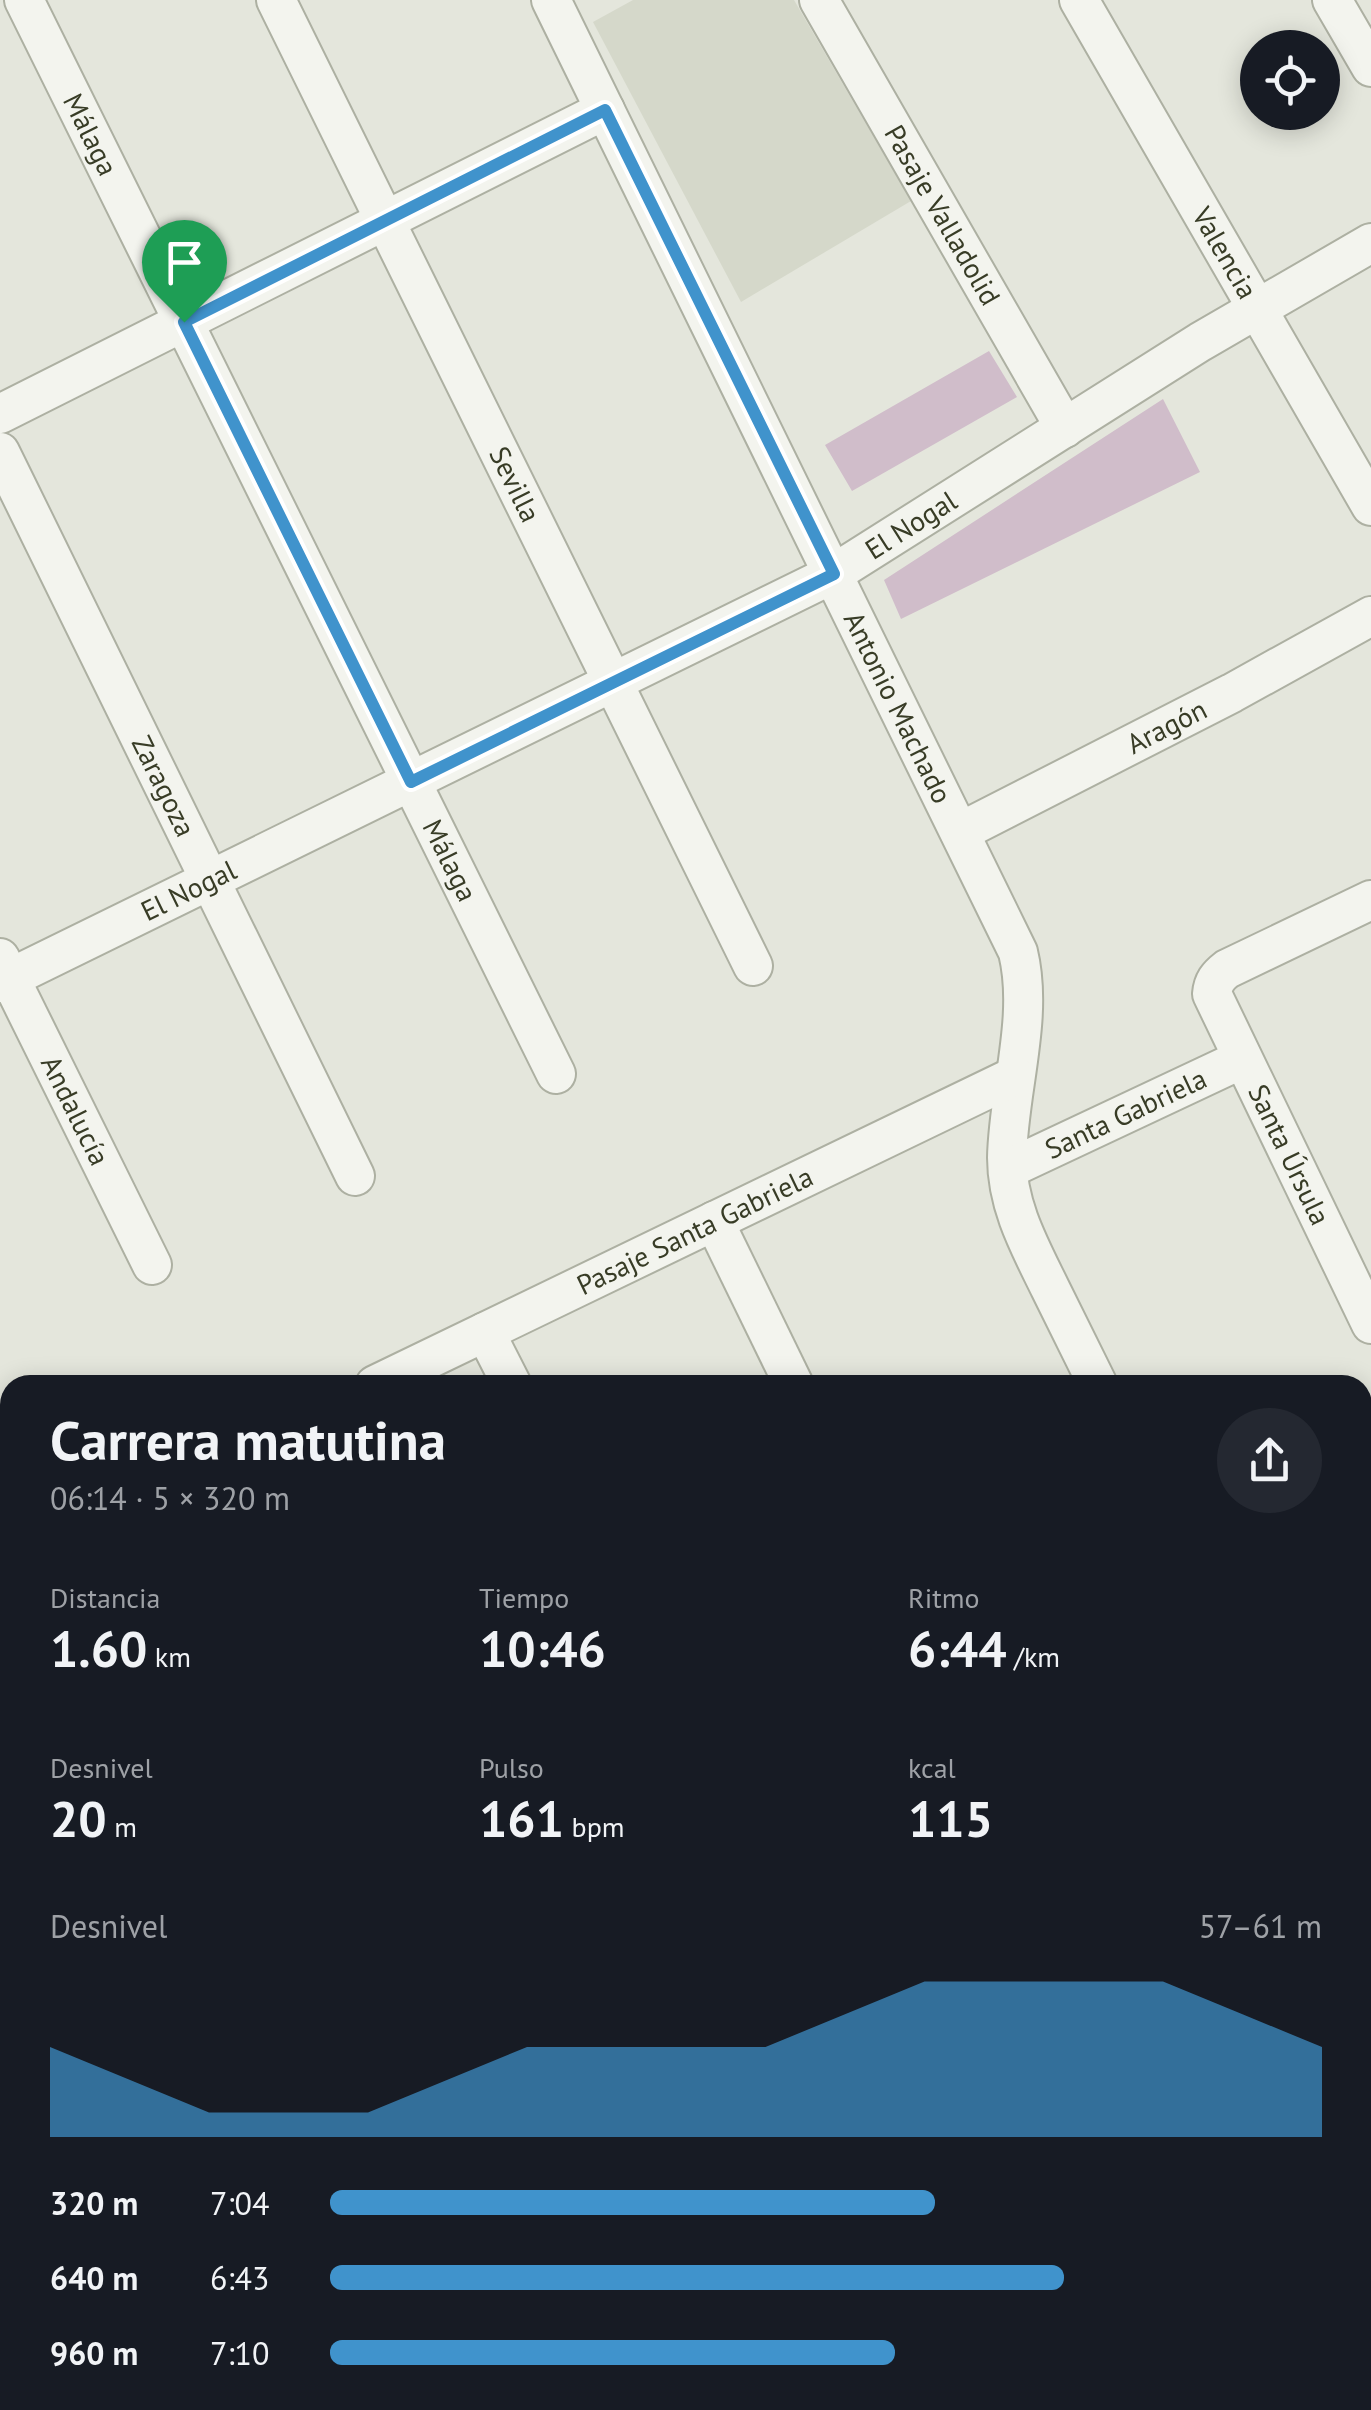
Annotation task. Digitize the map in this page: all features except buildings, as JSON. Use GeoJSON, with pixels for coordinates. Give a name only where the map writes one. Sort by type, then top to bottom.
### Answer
{"type":"FeatureCollection","features":[{"type":"Feature","properties":{"kind":"street","name":"Málaga"},"geometry":{"type":"LineString","coordinates":[[24,0],[556,1074]]}},
{"type":"Feature","properties":{"kind":"street","name":"Sevilla"},"geometry":{"type":"LineString","coordinates":[[276,0],[753,966]]}},
{"type":"Feature","properties":{"kind":"street","name":"Antonio Machado"},"geometry":{"type":"LineString","coordinates":[[551,0],[1011,936],[1022,969],[1024,1000],[1008,1169],[1012,1200],[1093,1375]]}},
{"type":"Feature","properties":{"kind":"street","name":"Pasaje Valladolid"},"geometry":{"type":"LineString","coordinates":[[819,0],[1064,428]]}},
{"type":"Feature","properties":{"kind":"street","name":"Valencia"},"geometry":{"type":"LineString","coordinates":[[1079,0],[1371,506]]}},
{"type":"Feature","properties":{"kind":"street"},"geometry":{"type":"LineString","coordinates":[[1332,0],[1371,68]]}},
{"type":"Feature","properties":{"kind":"street"},"geometry":{"type":"LineString","coordinates":[[0,414],[605,110]]}},
{"type":"Feature","properties":{"kind":"street","name":"El Nogal"},"geometry":{"type":"LineString","coordinates":[[3,973],[210,880],[834,574],[1257,308],[1371,243]]}},
{"type":"Feature","properties":{"kind":"street","name":"Zaragoza"},"geometry":{"type":"LineString","coordinates":[[0,452],[355,1176]]}},
{"type":"Feature","properties":{"kind":"street","name":"Aragón"},"geometry":{"type":"LineString","coordinates":[[960,832],[1371,616]]}},
{"type":"Feature","properties":{"kind":"street","name":"Santa Úrsula"},"geometry":{"type":"LineString","coordinates":[[1371,900],[1227,970],[1213,984],[1212,994],[1371,1324]]}},
{"type":"Feature","properties":{"kind":"street","name":"Andalucía"},"geometry":{"type":"LineString","coordinates":[[3,973],[152,1265]]}},
{"type":"Feature","properties":{"kind":"street","name":"Santa Gabriela"},"geometry":{"type":"LineString","coordinates":[[1008,1169],[1242,1059]]}},
{"type":"Feature","properties":{"kind":"street","name":"Pasaje Santa Gabriela"},"geometry":{"type":"LineString","coordinates":[[396,1375],[1015,1076]]}},
{"type":"Feature","properties":{"kind":"street"},"geometry":{"type":"LineString","coordinates":[[714,1221],[789,1375]]}},
{"type":"Feature","properties":{"kind":"street"},"geometry":{"type":"LineString","coordinates":[[485,1332],[507,1375]]}},
{"type":"Feature","properties":{"kind":"shaded area"},"geometry":{"type":"Polygon","coordinates":[[[633,0],[794,0],[911,201],[741,302],[593,22],[633,0]]]}},
{"type":"Feature","properties":{"kind":"shaded area"},"geometry":{"type":"Polygon","coordinates":[[[989,351],[1017,397],[852,491],[825,445],[989,351]]]}},
{"type":"Feature","properties":{"kind":"shaded area"},"geometry":{"type":"Polygon","coordinates":[[[1163,399],[1200,472],[901,619],[884,580],[1163,399]]]}},
{"type":"Feature","properties":{"kind":"route"},"geometry":{"type":"LineString","coordinates":[[605,110],[834,574],[411,782],[184,322],[605,110]]}}]}
